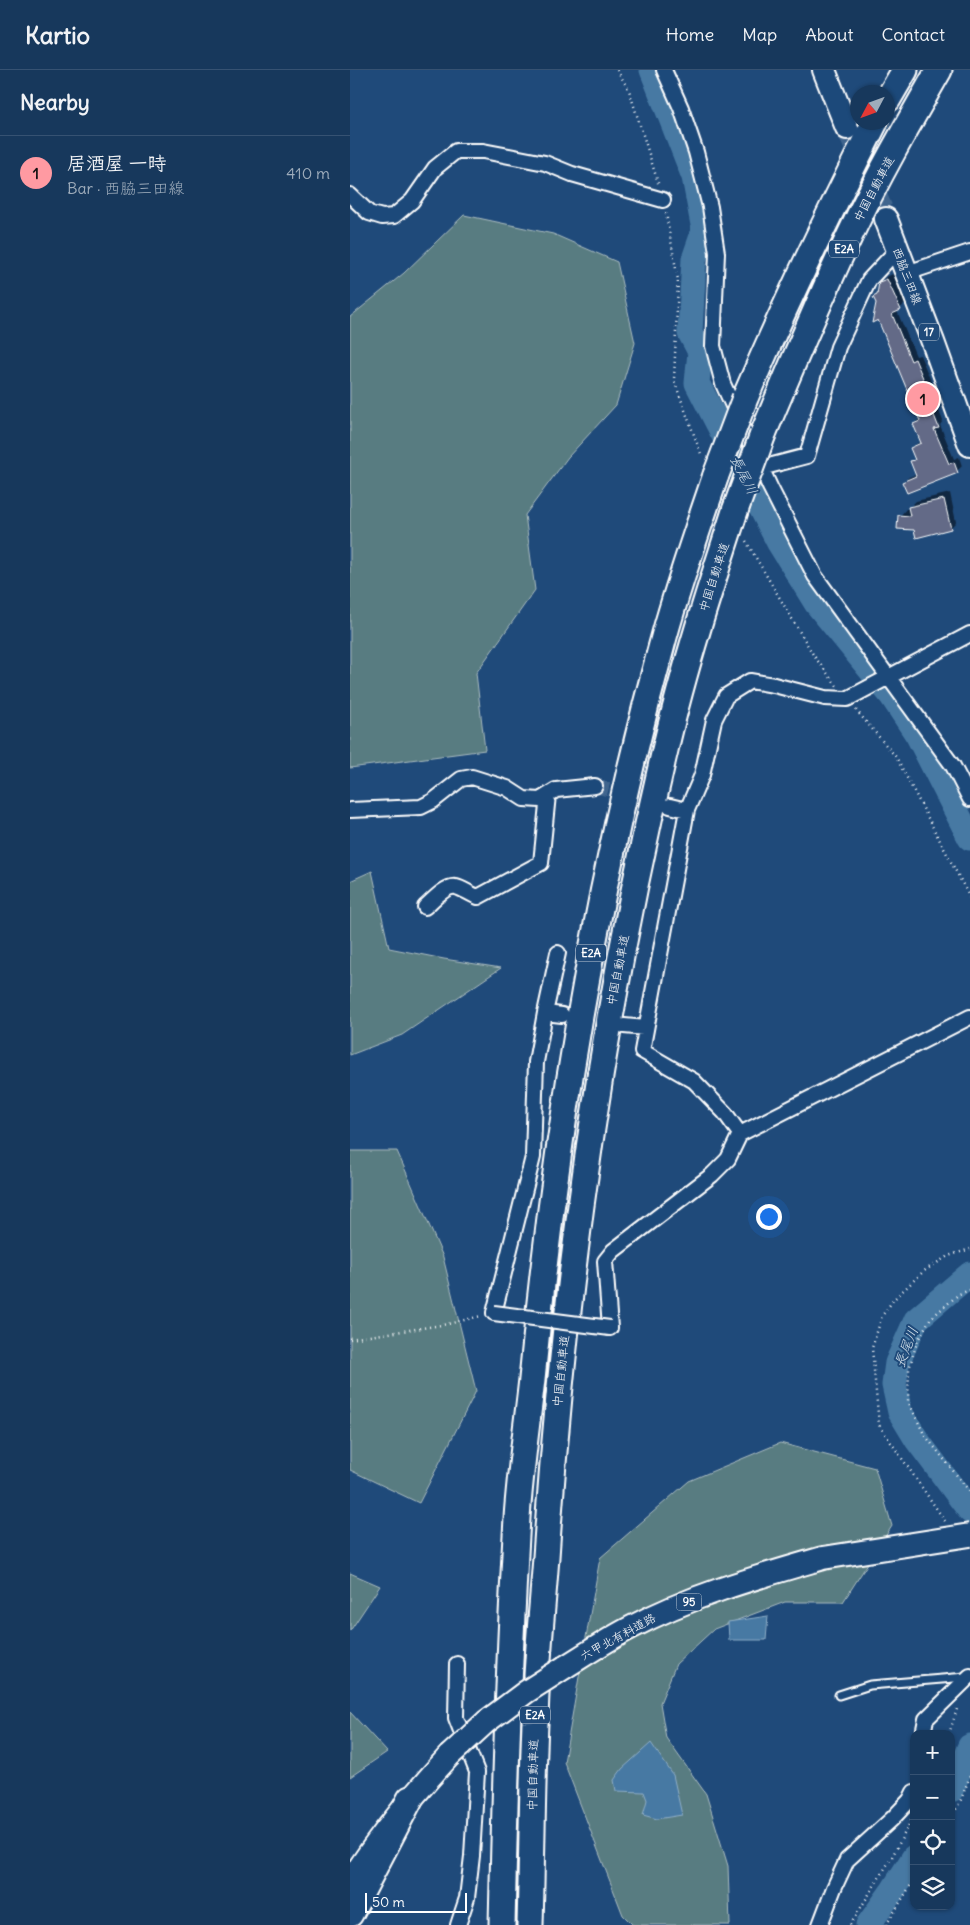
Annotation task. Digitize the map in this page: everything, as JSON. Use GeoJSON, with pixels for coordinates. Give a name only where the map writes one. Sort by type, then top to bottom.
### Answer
{"type":"FeatureCollection","features":[{"type":"Feature","properties":{"kind":"highway"},"geometry":{"type":"LineString","coordinates":[[895,86],[904,70]]}},
{"type":"Feature","properties":{"kind":"highway","name":"中国自動車道"},"geometry":{"type":"LineString","coordinates":[[530,1925],[535,1720],[555,1432],[581,1206],[613,992],[637,871],[665,747],[692,644],[736,508],[763,434],[806,332],[851,233],[908,124],[939,70]]}},
{"type":"Feature","properties":{"kind":"highway","name":"E2A"},"geometry":{"type":"LineString","coordinates":[[502,1925],[509,1700],[518,1515],[541,1282],[555,1172],[584,991],[608,863],[636,744],[665,634],[716,475],[745,398],[793,287],[825,219],[871,130]]}},
{"type":"Feature","properties":{"kind":"highway"},"geometry":{"type":"LineString","coordinates":[[350,1914],[410,1799]]}},
{"type":"Feature","properties":{"kind":"highway"},"geometry":{"type":"LineString","coordinates":[[350,1874],[369,1852]]}},
{"type":"Feature","properties":{"kind":"main road"},"geometry":{"type":"LineString","coordinates":[[824,70],[848,128]]}},
{"type":"Feature","properties":{"kind":"main road","name":"西脇三田線"},"geometry":{"type":"LineString","coordinates":[[886,219],[970,445]]}},
{"type":"Feature","properties":{"kind":"main road","name":"六甲北有料道路"},"geometry":{"type":"LineString","coordinates":[[350,1882],[369,1852],[410,1799],[449,1756],[486,1722],[564,1667],[630,1628],[665,1611],[758,1576],[823,1558],[970,1536]]}},
{"type":"Feature","properties":{"kind":"street"},"geometry":{"type":"LineString","coordinates":[[664,70],[681,108],[696,152],[710,207],[717,253],[713,346],[723,384],[761,468],[815,576],[953,766],[970,799]]}},
{"type":"Feature","properties":{"kind":"street"},"geometry":{"type":"LineString","coordinates":[[350,195],[369,213],[382,217],[394,216],[412,201],[435,168],[456,151],[483,151],[545,164],[572,174],[664,200]]}},
{"type":"Feature","properties":{"kind":"street"},"geometry":{"type":"LineString","coordinates":[[761,468],[807,456],[838,347],[869,280],[897,250]]}},
{"type":"Feature","properties":{"kind":"street"},"geometry":{"type":"LineString","coordinates":[[907,274],[970,252]]}},
{"type":"Feature","properties":{"kind":"street"},"geometry":{"type":"LineString","coordinates":[[740,1134],[726,1112],[694,1081],[642,1051],[687,810],[702,775],[714,720],[726,696],[750,681],[825,698],[847,699],[970,634]]}},
{"type":"Feature","properties":{"kind":"street"},"geometry":{"type":"LineString","coordinates":[[350,810],[421,807],[433,801],[461,779],[472,777],[507,788],[524,799],[540,800],[556,790],[595,786]]}},
{"type":"Feature","properties":{"kind":"street"},"geometry":{"type":"LineString","coordinates":[[425,906],[450,887],[457,887],[468,894],[478,897],[541,863],[548,795]]}},
{"type":"Feature","properties":{"kind":"street"},"geometry":{"type":"LineString","coordinates":[[670,806],[687,810]]}},
{"type":"Feature","properties":{"kind":"street"},"geometry":{"type":"LineString","coordinates":[[558,953],[536,1062],[533,1157],[494,1313],[610,1328],[605,1260],[613,1251],[712,1175],[728,1159],[740,1134],[970,1017]]}},
{"type":"Feature","properties":{"kind":"street"},"geometry":{"type":"LineString","coordinates":[[545,1013],[562,1015]]}},
{"type":"Feature","properties":{"kind":"street"},"geometry":{"type":"LineString","coordinates":[[624,1026],[646,1028]]}},
{"type":"Feature","properties":{"kind":"street"},"geometry":{"type":"LineString","coordinates":[[457,1664],[456,1718],[477,1772],[472,1856],[467,1898],[458,1925]]}},
{"type":"Feature","properties":{"kind":"street"},"geometry":{"type":"LineString","coordinates":[[924,1730],[926,1719],[969,1676]]}},
{"type":"Feature","properties":{"kind":"street"},"geometry":{"type":"LineString","coordinates":[[820,1925],[847,1860],[892,1820],[910,1800]]}},
{"type":"Feature","properties":{"kind":"lane"},"geometry":{"type":"LineString","coordinates":[[839,1695],[870,1684],[969,1676]]}},
{"type":"Feature","properties":{"kind":"path"},"geometry":{"type":"LineString","coordinates":[[618,70],[629,90],[664,200],[678,280],[674,380],[701,454]]}},
{"type":"Feature","properties":{"kind":"path"},"geometry":{"type":"LineString","coordinates":[[746,541],[814,656],[896,757],[970,898]]}},
{"type":"Feature","properties":{"kind":"path"},"geometry":{"type":"LineString","coordinates":[[948,1525],[879,1425],[872,1348],[882,1316],[894,1299],[924,1271],[948,1256],[970,1249]]}},
{"type":"Feature","properties":{"kind":"path"},"geometry":{"type":"LineString","coordinates":[[970,1290],[959,1294],[930,1319],[917,1342],[909,1369],[908,1401],[924,1434],[970,1492]]}},
{"type":"Feature","properties":{"kind":"path"},"geometry":{"type":"LineString","coordinates":[[350,1339],[448,1324],[494,1313]]}},
{"type":"Feature","properties":{"kind":"path"},"geometry":{"type":"LineString","coordinates":[[955,1811],[970,1776]]}},
{"type":"Feature","properties":{"kind":"path"},"geometry":{"type":"LineString","coordinates":[[850,1925],[892,1857],[911,1820]]}},
{"type":"Feature","properties":{"kind":"path"},"geometry":{"type":"LineString","coordinates":[[886,1925],[910,1886]]}},
{"type":"Feature","properties":{"kind":"green space"},"geometry":{"type":"Polygon","coordinates":[[[464,215],[553,234],[617,262],[635,343],[616,405],[568,457],[525,515],[535,590],[476,673],[485,750],[350,768],[350,317],[404,273],[464,215]]]}},
{"type":"Feature","properties":{"kind":"green space"},"geometry":{"type":"Polygon","coordinates":[[[372,871],[389,948],[501,968],[402,1035],[350,1055],[350,881],[372,871]]]}},
{"type":"Feature","properties":{"kind":"green space"},"geometry":{"type":"Polygon","coordinates":[[[350,1151],[397,1151],[443,1257],[476,1391],[419,1503],[350,1470],[350,1151]]]}},
{"type":"Feature","properties":{"kind":"green space"},"geometry":{"type":"Polygon","coordinates":[[[780,1443],[875,1468],[892,1526],[843,1602],[785,1602],[714,1629],[676,1664],[660,1703],[666,1738],[706,1794],[728,1866],[730,1925],[633,1925],[623,1915],[564,1762],[600,1558],[689,1481],[780,1443]]]}},
{"type":"Feature","properties":{"kind":"green space"},"geometry":{"type":"Polygon","coordinates":[[[350,1573],[380,1586],[350,1631],[350,1573]]]}},
{"type":"Feature","properties":{"kind":"green space"},"geometry":{"type":"Polygon","coordinates":[[[350,1712],[387,1752],[350,1777],[350,1712]]]}},
{"type":"Feature","properties":{"kind":"water"},"geometry":{"type":"Polygon","coordinates":[[[768,1616],[766,1640],[729,1640],[728,1622],[768,1616]]]}},
{"type":"Feature","properties":{"kind":"water"},"geometry":{"type":"Polygon","coordinates":[[[651,1743],[673,1775],[682,1815],[657,1819],[643,1815],[647,1800],[644,1792],[616,1791],[614,1780],[622,1769],[651,1743]]]}},
{"type":"Feature","properties":{"kind":"building"},"geometry":{"type":"Polygon","coordinates":[[[887,279],[901,310],[892,314],[911,361],[915,359],[928,390],[933,388],[938,401],[930,405],[939,428],[934,429],[949,464],[954,462],[958,473],[907,493],[902,482],[916,476],[910,461],[915,460],[910,448],[921,443],[913,424],[920,421],[878,320],[872,323],[876,303],[873,297],[877,295],[879,282],[887,279]]]}},
{"type":"Feature","properties":{"kind":"building"},"geometry":{"type":"Polygon","coordinates":[[[944,499],[951,529],[916,538],[914,530],[897,529],[898,515],[910,516],[908,507],[944,499]]]}},
{"type":"Feature","properties":{"kind":"waterway","name":"長尾川"},"geometry":{"type":"LineString","coordinates":[[652,70],[694,177],[704,230],[694,259],[690,333],[700,352],[697,383],[779,543],[816,603],[891,695],[918,736],[970,838]]}},
{"type":"Feature","properties":{"kind":"waterway","name":"長尾川"},"geometry":{"type":"LineString","coordinates":[[970,1274],[916,1320],[897,1363],[894,1385],[900,1412],[917,1440],[970,1511]]}},
{"type":"Feature","properties":{"kind":"waterway","name":"長尾川"},"geometry":{"type":"LineString","coordinates":[[955,1781],[970,1746]]}},
{"type":"Feature","properties":{"kind":"waterway","name":"長尾川"},"geometry":{"type":"LineString","coordinates":[[868,1925],[910,1863]]}},
{"type":"Feature","properties":{"kind":"tunnel"},"geometry":{"type":"LineString","coordinates":[[847,128],[886,219]]}},
{"type":"Feature","properties":{"kind":"tunnel"},"geometry":{"type":"LineString","coordinates":[[595,786],[660,803]]}},
{"type":"Feature","properties":{"kind":"place","name":"居酒屋 一時"},"geometry":{"type":"Point","coordinates":[923,399]}}]}
